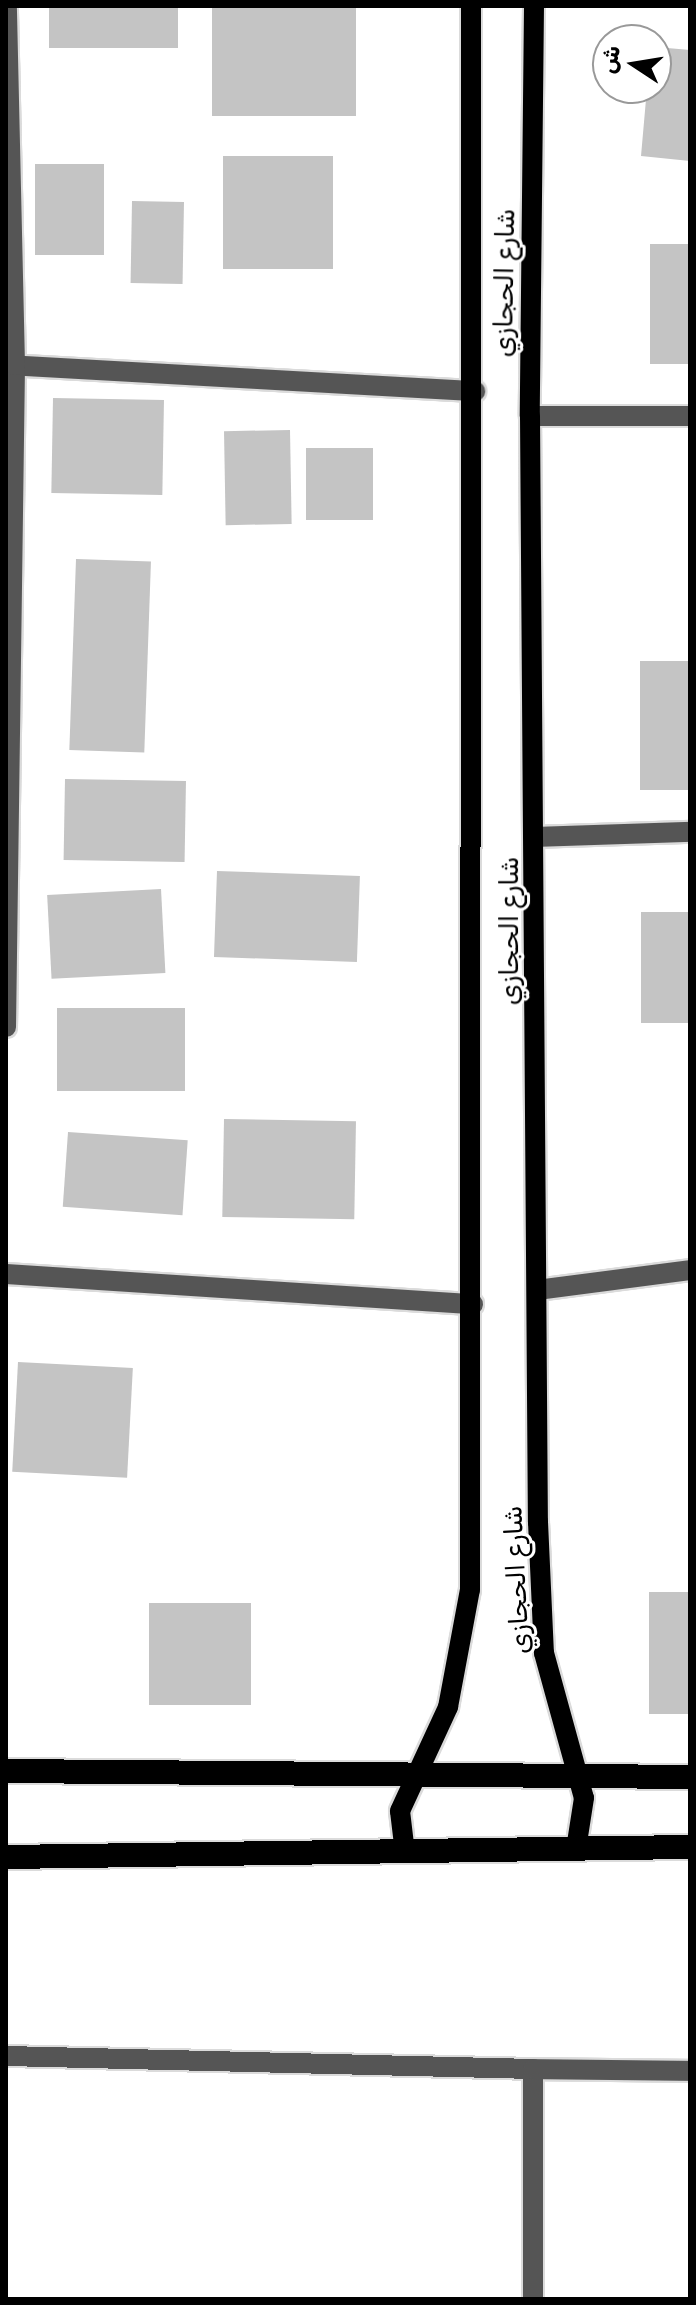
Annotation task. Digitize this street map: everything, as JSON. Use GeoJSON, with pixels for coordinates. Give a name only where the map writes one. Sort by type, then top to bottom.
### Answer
{"type":"FeatureCollection","features":[{"type":"Feature","properties":{"kind":"highway"},"geometry":{"type":"LineString","coordinates":[[6,1771],[418,1774],[577,1780],[690,1777]]}},
{"type":"Feature","properties":{"kind":"highway"},"geometry":{"type":"LineString","coordinates":[[6,1857],[690,1847]]}},
{"type":"Feature","properties":{"kind":"main road"},"geometry":{"type":"LineString","coordinates":[[405,1853],[400,1811],[448,1707],[470,1590],[475,391],[471,6]]}},
{"type":"Feature","properties":{"kind":"main road","name":"شارع الحجازي"},"geometry":{"type":"LineString","coordinates":[[534,6],[530,416],[536,837],[537,1290],[544,1653],[585,1810],[576,1849]]}},
{"type":"Feature","properties":{"kind":"street"},"geometry":{"type":"LineString","coordinates":[[6,1027],[11,365],[7,6]]}},
{"type":"Feature","properties":{"kind":"street"},"geometry":{"type":"LineString","coordinates":[[11,365],[475,391]]}},
{"type":"Feature","properties":{"kind":"street"},"geometry":{"type":"LineString","coordinates":[[530,416],[690,416]]}},
{"type":"Feature","properties":{"kind":"street"},"geometry":{"type":"LineString","coordinates":[[536,837],[690,832]]}},
{"type":"Feature","properties":{"kind":"street"},"geometry":{"type":"LineString","coordinates":[[537,1290],[690,1270]]}},
{"type":"Feature","properties":{"kind":"street"},"geometry":{"type":"LineString","coordinates":[[6,1274],[473,1304]]}},
{"type":"Feature","properties":{"kind":"street"},"geometry":{"type":"LineString","coordinates":[[6,2056],[690,2071]]}},
{"type":"Feature","properties":{"kind":"street"},"geometry":{"type":"LineString","coordinates":[[533,2069],[533,2299]]}},
{"type":"Feature","properties":{"kind":"building"},"geometry":{"type":"Polygon","coordinates":[[[49,6],[178,6],[178,48],[49,48],[49,6]]]}},
{"type":"Feature","properties":{"kind":"building"},"geometry":{"type":"Polygon","coordinates":[[[212,6],[356,6],[356,116],[212,116],[212,6]]]}},
{"type":"Feature","properties":{"kind":"building"},"geometry":{"type":"Polygon","coordinates":[[[672,48],[690,50],[690,161],[641,156],[646,104],[672,104],[672,48]]]}},
{"type":"Feature","properties":{"kind":"building"},"geometry":{"type":"Polygon","coordinates":[[[223,156],[333,156],[333,269],[223,269],[223,156]]]}},
{"type":"Feature","properties":{"kind":"building"},"geometry":{"type":"Polygon","coordinates":[[[35,164],[104,164],[104,255],[35,255],[35,164]]]}},
{"type":"Feature","properties":{"kind":"building"},"geometry":{"type":"Polygon","coordinates":[[[132,201],[184,202],[183,284],[131,283],[132,201]]]}},
{"type":"Feature","properties":{"kind":"building"},"geometry":{"type":"Polygon","coordinates":[[[650,244],[690,244],[690,364],[650,364],[650,244]]]}},
{"type":"Feature","properties":{"kind":"building"},"geometry":{"type":"Polygon","coordinates":[[[53,398],[164,400],[162,495],[51,493],[53,398]]]}},
{"type":"Feature","properties":{"kind":"building"},"geometry":{"type":"Polygon","coordinates":[[[290,430],[292,524],[226,525],[224,431],[290,430]]]}},
{"type":"Feature","properties":{"kind":"building"},"geometry":{"type":"Polygon","coordinates":[[[306,448],[373,448],[373,520],[306,520],[306,448]]]}},
{"type":"Feature","properties":{"kind":"building"},"geometry":{"type":"Polygon","coordinates":[[[76,559],[151,562],[144,753],[69,750],[76,559]]]}},
{"type":"Feature","properties":{"kind":"building"},"geometry":{"type":"Polygon","coordinates":[[[640,661],[690,661],[690,790],[640,790],[640,661]]]}},
{"type":"Feature","properties":{"kind":"building"},"geometry":{"type":"Polygon","coordinates":[[[65,779],[186,781],[185,862],[64,860],[65,779]]]}},
{"type":"Feature","properties":{"kind":"building"},"geometry":{"type":"Polygon","coordinates":[[[217,871],[360,876],[357,962],[214,957],[217,871]]]}},
{"type":"Feature","properties":{"kind":"building"},"geometry":{"type":"Polygon","coordinates":[[[161,889],[165,973],[52,979],[47,895],[161,889]]]}},
{"type":"Feature","properties":{"kind":"building"},"geometry":{"type":"Polygon","coordinates":[[[641,912],[690,912],[690,1023],[641,1023],[641,912]]]}},
{"type":"Feature","properties":{"kind":"building"},"geometry":{"type":"Polygon","coordinates":[[[57,1008],[185,1008],[185,1091],[57,1091],[57,1008]]]}},
{"type":"Feature","properties":{"kind":"building"},"geometry":{"type":"Polygon","coordinates":[[[224,1119],[356,1121],[354,1219],[222,1217],[224,1119]]]}},
{"type":"Feature","properties":{"kind":"building"},"geometry":{"type":"Polygon","coordinates":[[[68,1132],[188,1140],[182,1215],[63,1207],[68,1132]]]}},
{"type":"Feature","properties":{"kind":"building"},"geometry":{"type":"Polygon","coordinates":[[[18,1362],[133,1368],[127,1478],[12,1472],[18,1362]]]}},
{"type":"Feature","properties":{"kind":"building"},"geometry":{"type":"Polygon","coordinates":[[[649,1592],[690,1592],[690,1714],[649,1714],[649,1592]]]}},
{"type":"Feature","properties":{"kind":"building"},"geometry":{"type":"Polygon","coordinates":[[[149,1603],[251,1603],[251,1705],[149,1705],[149,1603]]]}}]}
